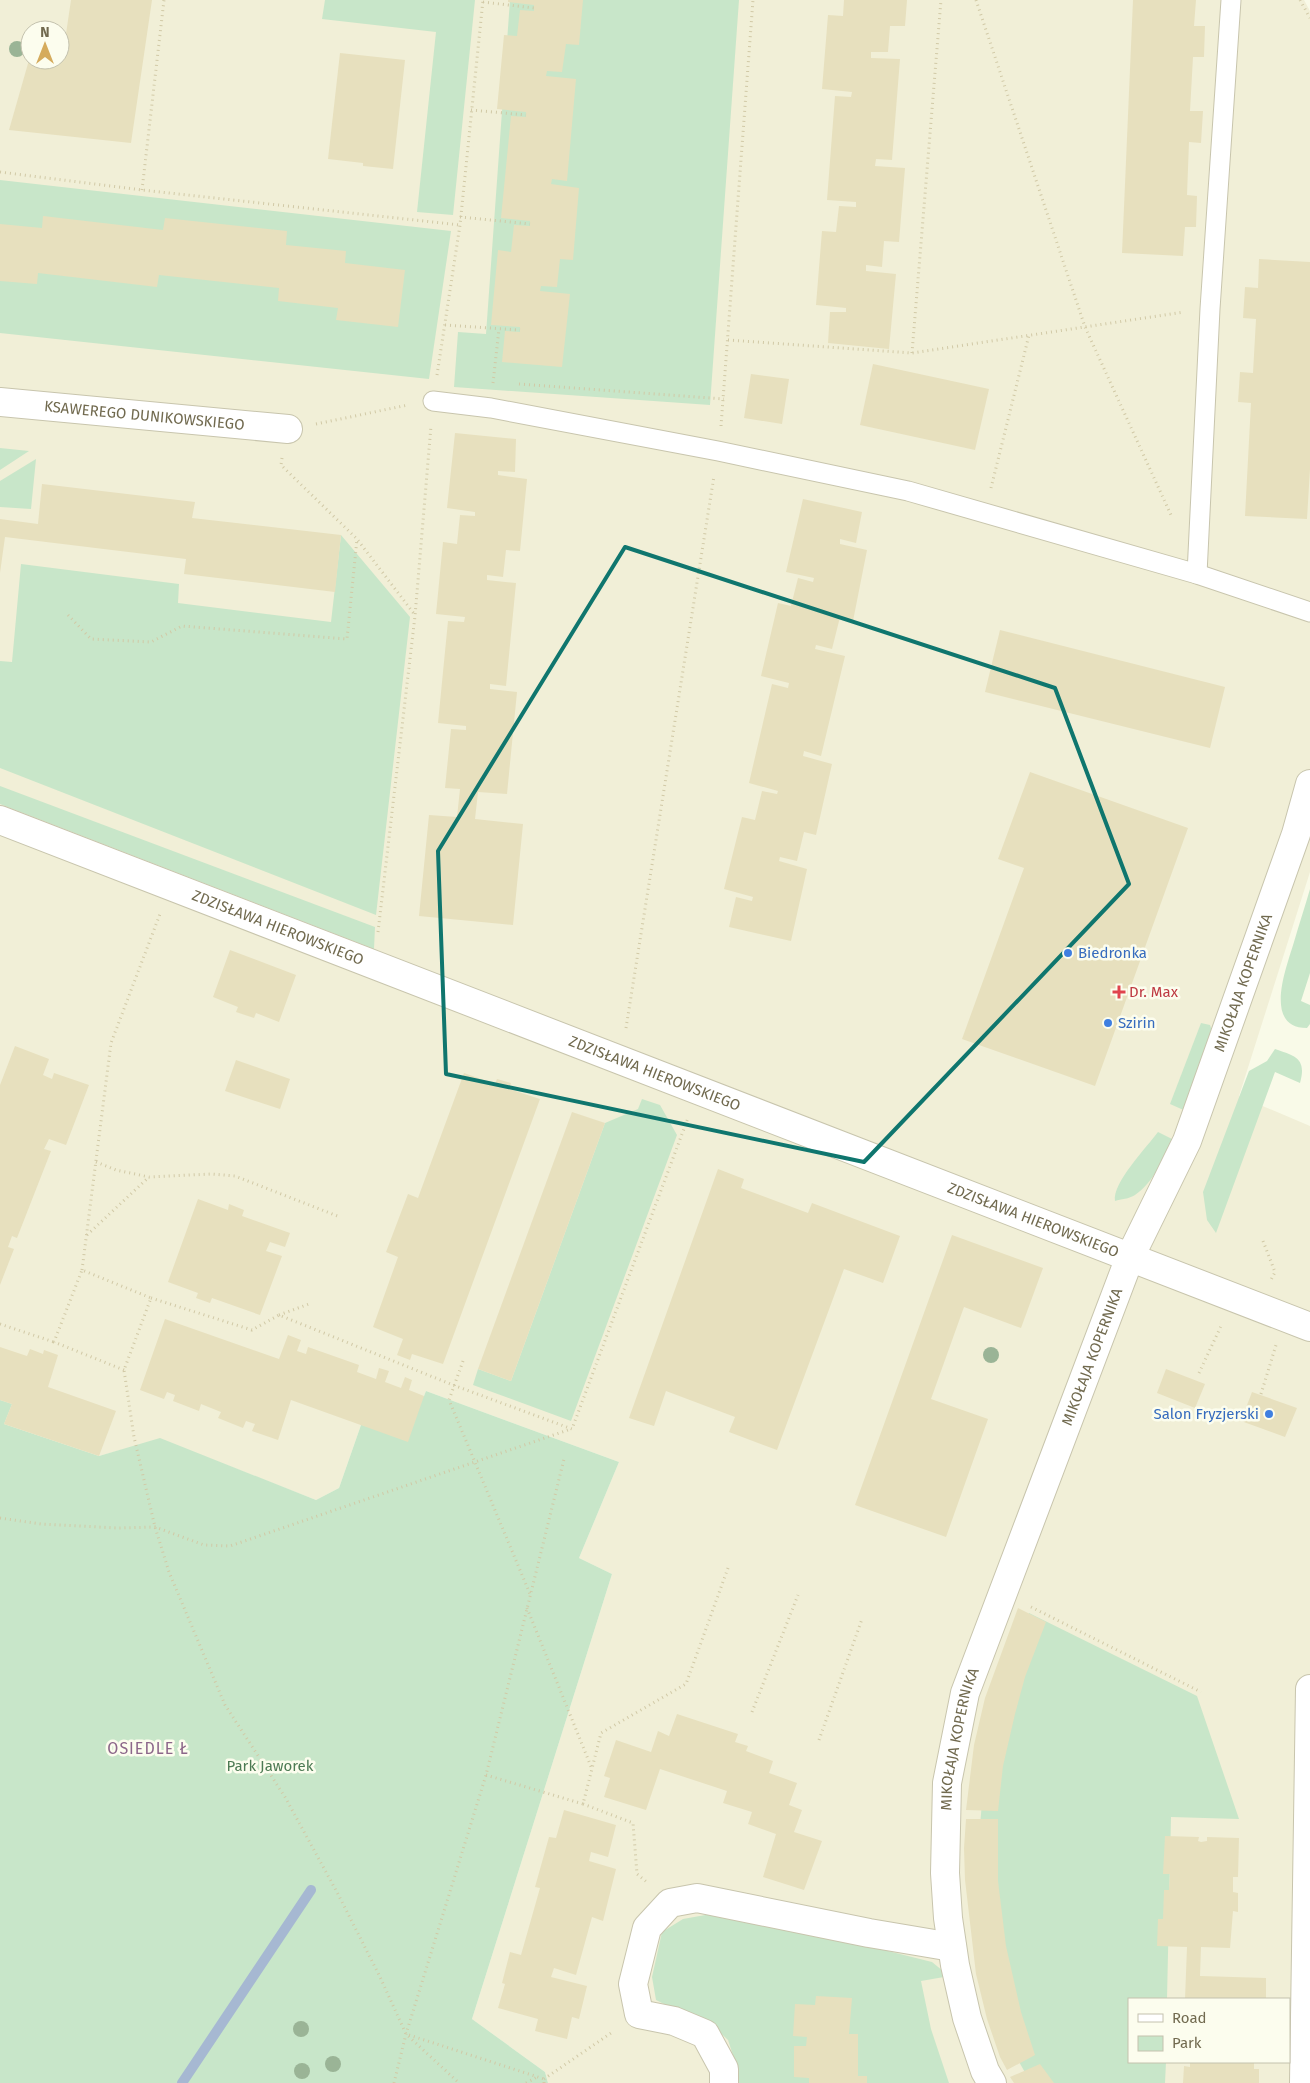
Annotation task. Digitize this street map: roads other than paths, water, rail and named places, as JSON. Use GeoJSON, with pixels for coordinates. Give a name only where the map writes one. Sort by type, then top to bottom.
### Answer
{"type":"FeatureCollection","features":[{"type":"Feature","properties":{"kind":"street","name":"KSAWEREGO DUNIKOWSKIEGO"},"geometry":{"type":"LineString","coordinates":[[0,402],[288,429]]}},
{"type":"Feature","properties":{"kind":"street","name":"MIKOŁAJA KOPERNIKA"},"geometry":{"type":"LineString","coordinates":[[992,2083],[967,2018],[952,1947],[945,1873],[947,1782],[965,1693],[1130,1258],[1187,1141],[1296,834],[1310,784]]}},
{"type":"Feature","properties":{"kind":"street","name":"ZDZISŁAWA HIEROWSKIEGO"},"geometry":{"type":"LineString","coordinates":[[0,820],[1310,1327]]}},
{"type":"Feature","properties":{"kind":"street"},"geometry":{"type":"LineString","coordinates":[[1304,2083],[1310,1689]]}},
{"type":"Feature","properties":{"kind":"street"},"geometry":{"type":"LineString","coordinates":[[724,2083],[724,2069],[705,2034],[674,2021],[639,2014],[634,1984],[647,1928],[670,1903],[697,1898],[869,1933],[952,1947]]}},
{"type":"Feature","properties":{"kind":"lane"},"geometry":{"type":"LineString","coordinates":[[1197,574],[1210,309],[1231,0]]}},
{"type":"Feature","properties":{"kind":"lane"},"geometry":{"type":"LineString","coordinates":[[433,401],[490,408],[718,451],[908,490],[1197,574],[1310,612]]}},
{"type":"Feature","properties":{"kind":"waterway"},"geometry":{"type":"LineString","coordinates":[[182,2083],[311,1890]]}},
{"type":"Feature","properties":{"kind":"place","name":"Biedronka"},"geometry":{"type":"Point","coordinates":[1068,953]}},
{"type":"Feature","properties":{"kind":"place","name":"Dr. Max"},"geometry":{"type":"Point","coordinates":[1119,992]}},
{"type":"Feature","properties":{"kind":"place","name":"Szirin"},"geometry":{"type":"Point","coordinates":[1108,1023]}},
{"type":"Feature","properties":{"kind":"place","name":"Salon Fryzjerski"},"geometry":{"type":"Point","coordinates":[1269,1414]}},
{"type":"Feature","properties":{"kind":"district","name":"OSIEDLE Ł"},"geometry":{"type":"Point","coordinates":[148,1748]}},
{"type":"Feature","properties":{"kind":"park label","name":"Park Jaworek"},"geometry":{"type":"Point","coordinates":[270,1766]}}]}
